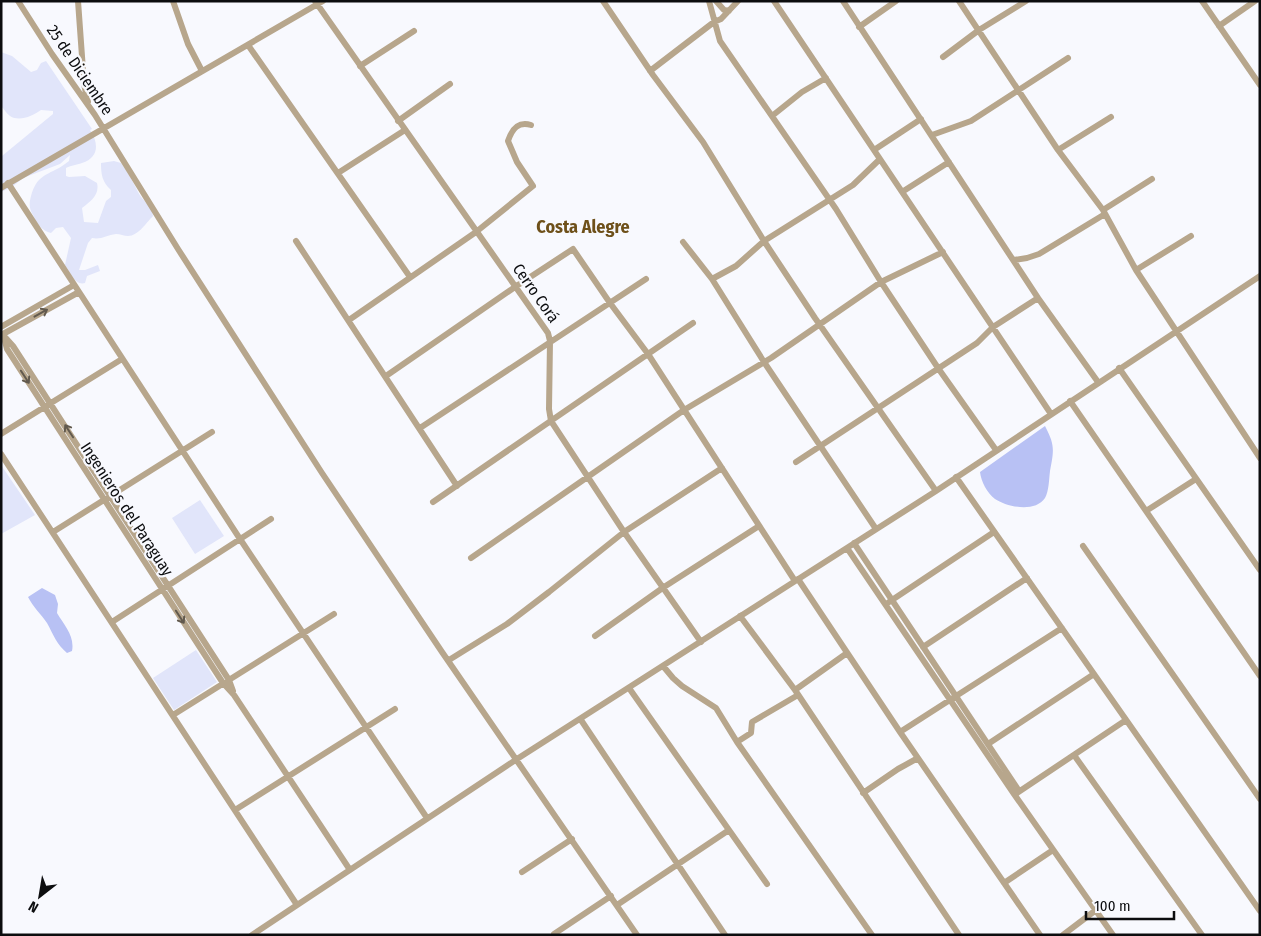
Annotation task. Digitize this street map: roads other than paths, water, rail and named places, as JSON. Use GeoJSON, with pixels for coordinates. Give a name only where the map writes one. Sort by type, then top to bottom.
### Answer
{"type":"FeatureCollection","features":[{"type":"Feature","properties":{"kind":"street","name":"25 de Diciembre"},"geometry":{"type":"LineString","coordinates":[[18,1],[52,54],[104,128],[178,249],[322,474],[637,935]]}},
{"type":"Feature","properties":{"kind":"street"},"geometry":{"type":"LineString","coordinates":[[78,1],[84,84],[87,99],[95,115]]}},
{"type":"Feature","properties":{"kind":"street"},"geometry":{"type":"LineString","coordinates":[[173,1],[188,44],[202,71]]}},
{"type":"Feature","properties":{"kind":"street"},"geometry":{"type":"LineString","coordinates":[[603,1],[650,71],[703,142],[764,241],[819,324],[936,491]]}},
{"type":"Feature","properties":{"kind":"street"},"geometry":{"type":"LineString","coordinates":[[709,1],[720,41],[829,199],[938,368],[996,450]]}},
{"type":"Feature","properties":{"kind":"street"},"geometry":{"type":"LineString","coordinates":[[716,1],[724,10],[729,11]]}},
{"type":"Feature","properties":{"kind":"street"},"geometry":{"type":"LineString","coordinates":[[650,71],[714,22],[721,19],[738,1]]}},
{"type":"Feature","properties":{"kind":"street"},"geometry":{"type":"LineString","coordinates":[[774,1],[1051,414]]}},
{"type":"Feature","properties":{"kind":"street"},"geometry":{"type":"LineString","coordinates":[[843,1],[1038,298],[1098,382]]}},
{"type":"Feature","properties":{"kind":"street"},"geometry":{"type":"LineString","coordinates":[[860,27],[896,1]]}},
{"type":"Feature","properties":{"kind":"street"},"geometry":{"type":"LineString","coordinates":[[959,1],[1058,150],[1104,212],[1136,270],[1260,458]]}},
{"type":"Feature","properties":{"kind":"street"},"geometry":{"type":"LineString","coordinates":[[943,57],[979,30],[1026,1]]}},
{"type":"Feature","properties":{"kind":"street"},"geometry":{"type":"LineString","coordinates":[[1202,1],[1260,85]]}},
{"type":"Feature","properties":{"kind":"street"},"geometry":{"type":"LineString","coordinates":[[1219,26],[1254,1]]}},
{"type":"Feature","properties":{"kind":"street"},"geometry":{"type":"LineString","coordinates":[[1,188],[248,45],[318,2]]}},
{"type":"Feature","properties":{"kind":"street","name":"Cerro Corá"},"geometry":{"type":"LineString","coordinates":[[318,2],[398,121],[548,334],[550,342],[549,409],[551,421],[624,532],[702,642]]}},
{"type":"Feature","properties":{"kind":"street"},"geometry":{"type":"LineString","coordinates":[[360,66],[414,30]]}},
{"type":"Feature","properties":{"kind":"street"},"geometry":{"type":"LineString","coordinates":[[248,45],[410,277]]}},
{"type":"Feature","properties":{"kind":"street"},"geometry":{"type":"LineString","coordinates":[[932,136],[972,121],[1068,58]]}},
{"type":"Feature","properties":{"kind":"street"},"geometry":{"type":"LineString","coordinates":[[772,116],[802,92],[826,78]]}},
{"type":"Feature","properties":{"kind":"street"},"geometry":{"type":"LineString","coordinates":[[398,121],[450,84]]}},
{"type":"Feature","properties":{"kind":"street"},"geometry":{"type":"LineString","coordinates":[[1058,150],[1112,117]]}},
{"type":"Feature","properties":{"kind":"street"},"geometry":{"type":"LineString","coordinates":[[874,150],[921,119]]}},
{"type":"Feature","properties":{"kind":"street"},"geometry":{"type":"LineString","coordinates":[[349,320],[476,232],[534,186],[517,162],[508,141],[511,131],[516,126],[525,123],[531,125]]}},
{"type":"Feature","properties":{"kind":"street"},"geometry":{"type":"LineString","coordinates":[[338,173],[405,130]]}},
{"type":"Feature","properties":{"kind":"street"},"geometry":{"type":"LineString","coordinates":[[712,279],[736,266],[764,241],[859,180],[880,159]]}},
{"type":"Feature","properties":{"kind":"street"},"geometry":{"type":"LineString","coordinates":[[902,192],[949,162]]}},
{"type":"Feature","properties":{"kind":"street"},"geometry":{"type":"LineString","coordinates":[[1014,260],[1039,254],[1152,180]]}},
{"type":"Feature","properties":{"kind":"street"},"geometry":{"type":"LineString","coordinates":[[8,183],[240,539],[427,818]]}},
{"type":"Feature","properties":{"kind":"street"},"geometry":{"type":"LineString","coordinates":[[1136,270],[1191,236]]}},
{"type":"Feature","properties":{"kind":"street"},"geometry":{"type":"LineString","coordinates":[[296,241],[457,486]]}},
{"type":"Feature","properties":{"kind":"street"},"geometry":{"type":"LineString","coordinates":[[683,242],[712,279],[764,362],[876,529]]}},
{"type":"Feature","properties":{"kind":"street"},"geometry":{"type":"LineString","coordinates":[[386,376],[573,249],[648,354],[759,526],[1040,935]]}},
{"type":"Feature","properties":{"kind":"street"},"geometry":{"type":"LineString","coordinates":[[471,558],[684,410],[764,362],[881,282],[942,252]]}},
{"type":"Feature","properties":{"kind":"street"},"geometry":{"type":"LineString","coordinates":[[252,935],[517,759],[936,491],[1260,276]]}},
{"type":"Feature","properties":{"kind":"street"},"geometry":{"type":"LineString","coordinates":[[420,428],[646,278]]}},
{"type":"Feature","properties":{"kind":"street"},"geometry":{"type":"LineString","coordinates":[[2,331],[74,285]]}},
{"type":"Feature","properties":{"kind":"street"},"geometry":{"type":"LineString","coordinates":[[2,331],[79,292]]}},
{"type":"Feature","properties":{"kind":"street"},"geometry":{"type":"LineString","coordinates":[[796,462],[977,343],[993,327],[1038,298]]}},
{"type":"Feature","properties":{"kind":"street"},"geometry":{"type":"LineString","coordinates":[[434,502],[693,323]]}},
{"type":"Feature","properties":{"kind":"street","name":"Ingenieros del Paraguay"},"geometry":{"type":"LineString","coordinates":[[2,331],[7,349],[47,406],[350,870]]}},
{"type":"Feature","properties":{"kind":"street"},"geometry":{"type":"LineString","coordinates":[[1,434],[122,359]]}},
{"type":"Feature","properties":{"kind":"street"},"geometry":{"type":"LineString","coordinates":[[1119,368],[1260,570]]}},
{"type":"Feature","properties":{"kind":"street"},"geometry":{"type":"LineString","coordinates":[[1070,401],[1260,676]]}},
{"type":"Feature","properties":{"kind":"street"},"geometry":{"type":"LineString","coordinates":[[53,532],[212,432]]}},
{"type":"Feature","properties":{"kind":"street"},"geometry":{"type":"LineString","coordinates":[[1,454],[297,904]]}},
{"type":"Feature","properties":{"kind":"street"},"geometry":{"type":"LineString","coordinates":[[448,660],[506,624],[550,592],[624,532],[722,468]]}},
{"type":"Feature","properties":{"kind":"street"},"geometry":{"type":"LineString","coordinates":[[956,476],[1260,911]]}},
{"type":"Feature","properties":{"kind":"street"},"geometry":{"type":"LineString","coordinates":[[1146,511],[1196,479]]}},
{"type":"Feature","properties":{"kind":"street"},"geometry":{"type":"LineString","coordinates":[[112,622],[271,519]]}},
{"type":"Feature","properties":{"kind":"street"},"geometry":{"type":"LineString","coordinates":[[595,636],[664,587],[759,526]]}},
{"type":"Feature","properties":{"kind":"street"},"geometry":{"type":"LineString","coordinates":[[889,602],[994,532]]}},
{"type":"Feature","properties":{"kind":"street"},"geometry":{"type":"LineString","coordinates":[[854,543],[889,602],[1017,793]]}},
{"type":"Feature","properties":{"kind":"street"},"geometry":{"type":"LineString","coordinates":[[1083,546],[1260,799]]}},
{"type":"Feature","properties":{"kind":"street"},"geometry":{"type":"LineString","coordinates":[[847,548],[923,646],[953,698],[988,744],[1053,850],[1113,935]]}},
{"type":"Feature","properties":{"kind":"street"},"geometry":{"type":"LineString","coordinates":[[923,646],[1027,578]]}},
{"type":"Feature","properties":{"kind":"street"},"geometry":{"type":"LineString","coordinates":[[173,715],[334,614]]}},
{"type":"Feature","properties":{"kind":"street"},"geometry":{"type":"LineString","coordinates":[[740,616],[797,692],[959,935]]}},
{"type":"Feature","properties":{"kind":"street"},"geometry":{"type":"LineString","coordinates":[[900,732],[1062,628]]}},
{"type":"Feature","properties":{"kind":"street"},"geometry":{"type":"LineString","coordinates":[[736,742],[751,732],[752,722],[797,692],[847,653]]}},
{"type":"Feature","properties":{"kind":"street"},"geometry":{"type":"LineString","coordinates":[[663,666],[682,686],[716,708],[736,742],[872,935]]}},
{"type":"Feature","properties":{"kind":"street"},"geometry":{"type":"LineString","coordinates":[[988,744],[1094,674]]}},
{"type":"Feature","properties":{"kind":"street"},"geometry":{"type":"LineString","coordinates":[[630,688],[767,884]]}},
{"type":"Feature","properties":{"kind":"street"},"geometry":{"type":"LineString","coordinates":[[235,810],[395,709]]}},
{"type":"Feature","properties":{"kind":"street"},"geometry":{"type":"LineString","coordinates":[[580,720],[725,935]]}},
{"type":"Feature","properties":{"kind":"street"},"geometry":{"type":"LineString","coordinates":[[1017,793],[1126,720]]}},
{"type":"Feature","properties":{"kind":"street"},"geometry":{"type":"LineString","coordinates":[[1074,755],[1202,935]]}},
{"type":"Feature","properties":{"kind":"street"},"geometry":{"type":"LineString","coordinates":[[864,793],[898,769],[918,758]]}},
{"type":"Feature","properties":{"kind":"street"},"geometry":{"type":"LineString","coordinates":[[617,905],[729,830]]}},
{"type":"Feature","properties":{"kind":"street"},"geometry":{"type":"LineString","coordinates":[[522,872],[572,839]]}},
{"type":"Feature","properties":{"kind":"street"},"geometry":{"type":"LineString","coordinates":[[1004,883],[1053,850]]}},
{"type":"Feature","properties":{"kind":"street"},"geometry":{"type":"LineString","coordinates":[[554,934],[611,896]]}},
{"type":"Feature","properties":{"kind":"street"},"geometry":{"type":"LineString","coordinates":[[1062,935],[1096,910]]}},
{"type":"Feature","properties":{"kind":"water"},"geometry":{"type":"Polygon","coordinates":[[[1045,426],[1051,438],[1053,453],[1045,498],[1035,506],[1028,507],[1013,506],[995,499],[985,487],[980,472],[1045,426]]]}},
{"type":"Feature","properties":{"kind":"water"},"geometry":{"type":"Polygon","coordinates":[[[42,588],[55,595],[58,604],[57,613],[66,626],[72,640],[72,651],[67,653],[60,646],[47,623],[28,597],[42,588]]]}},
{"type":"Feature","properties":{"kind":"district","name":"Costa Alegre"},"geometry":{"type":"Point","coordinates":[583,227]}}]}
